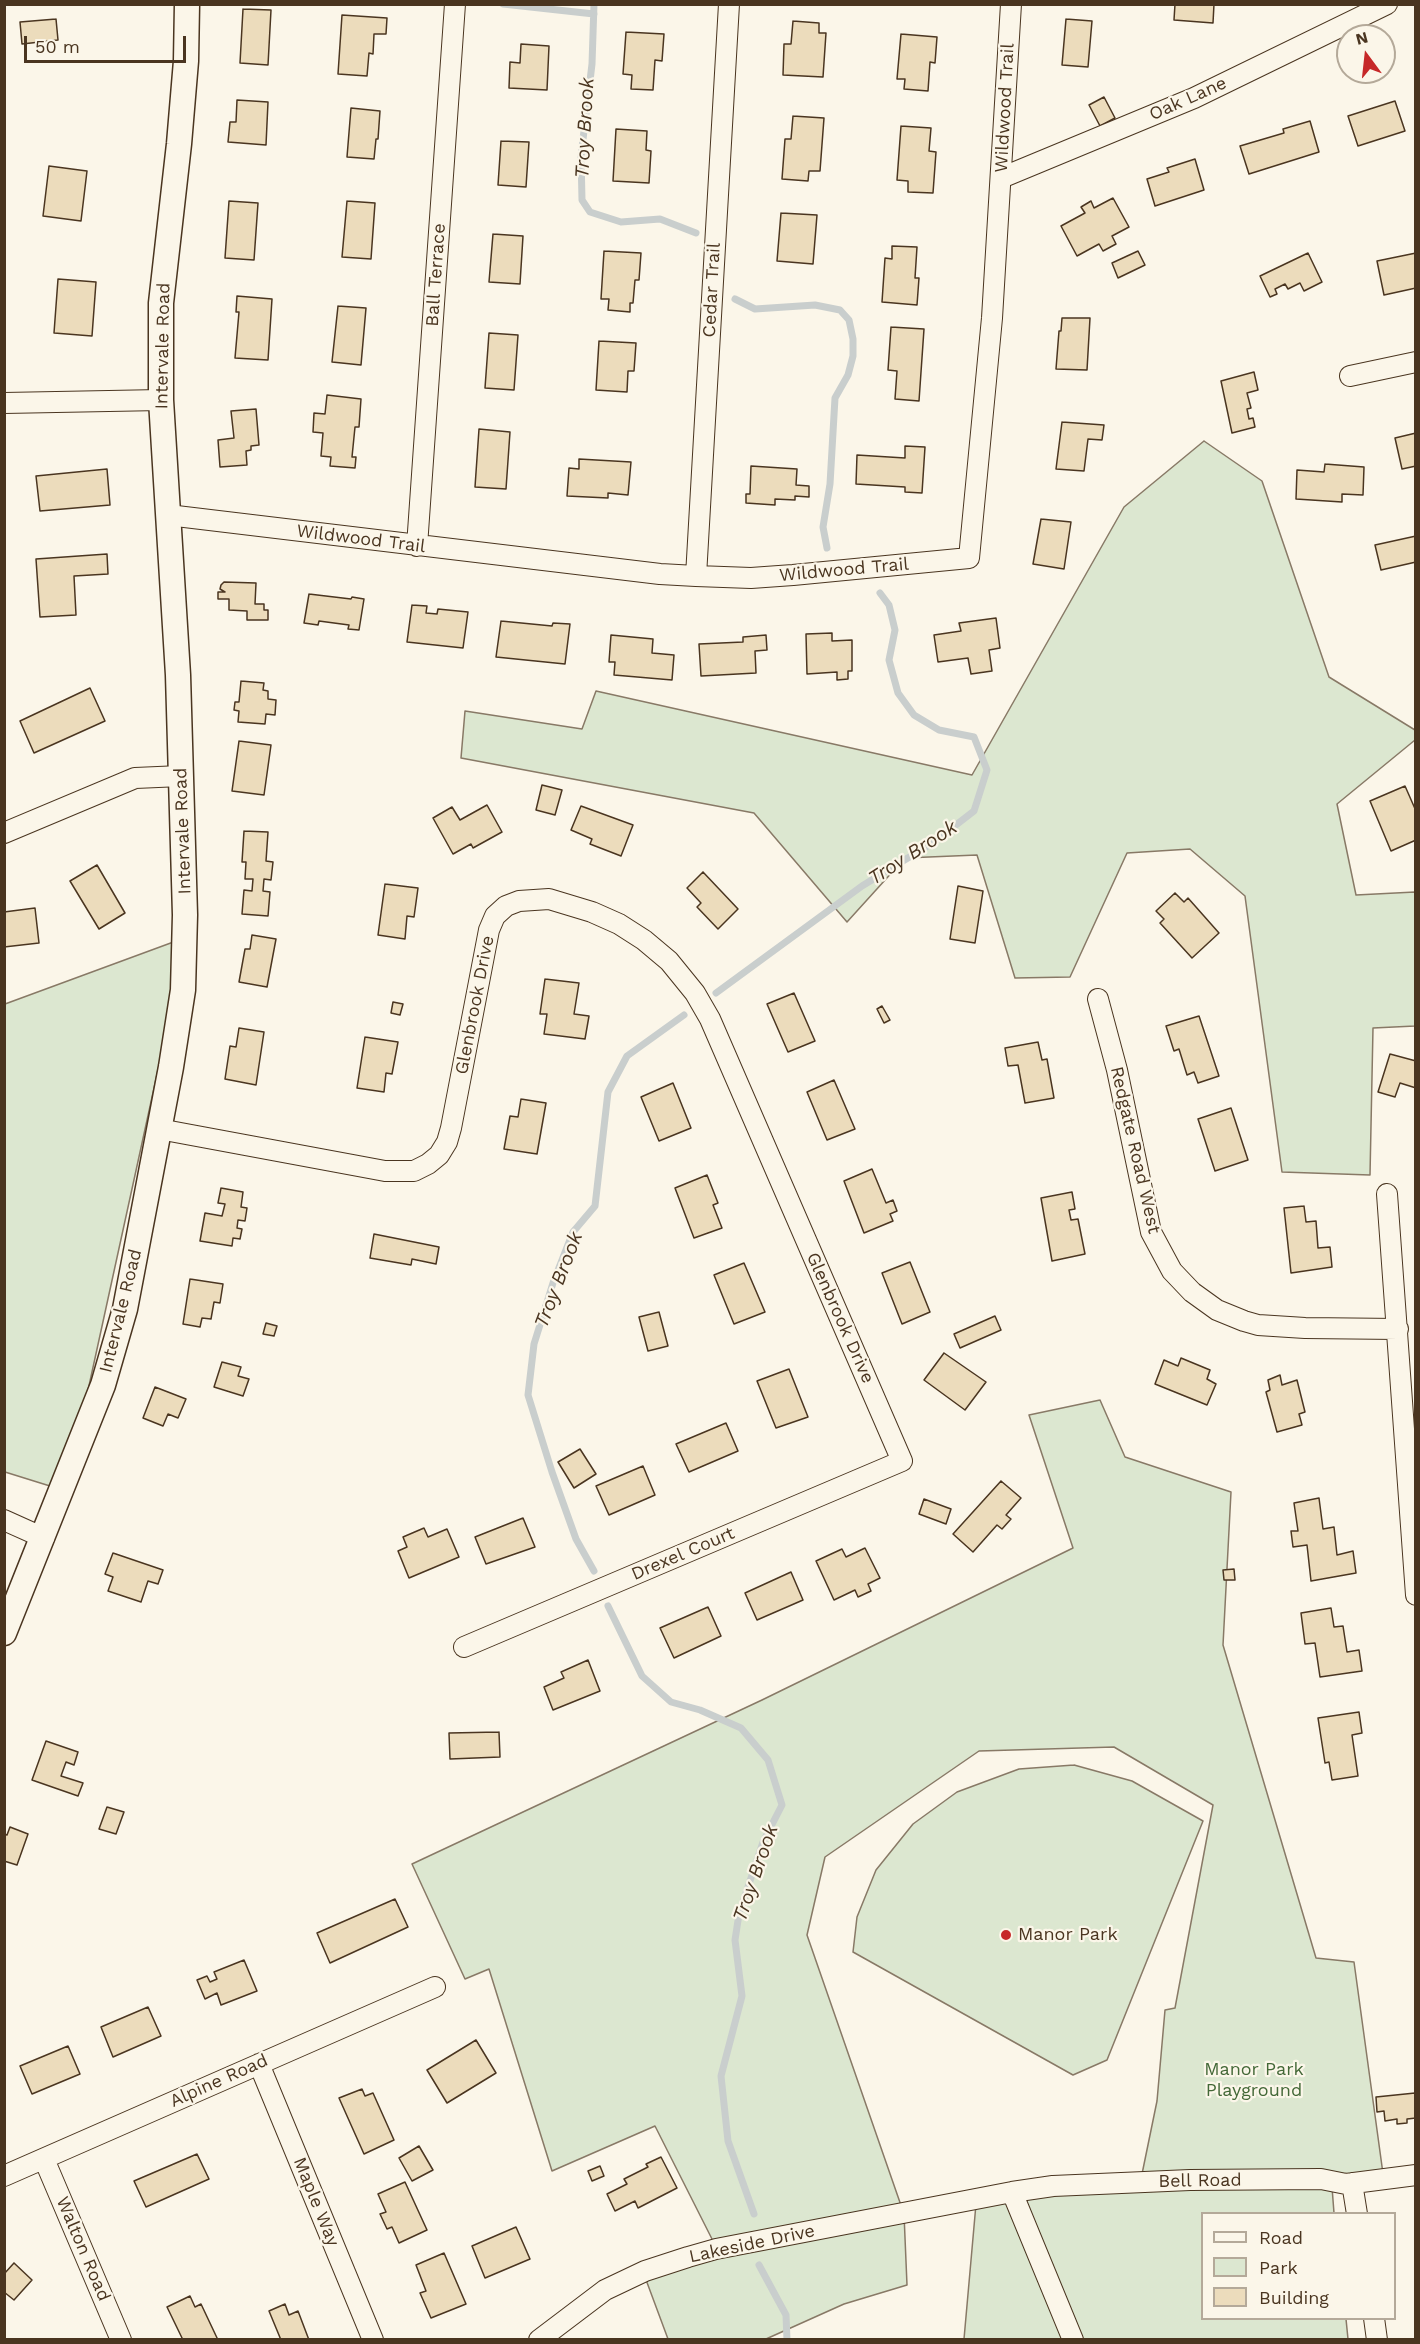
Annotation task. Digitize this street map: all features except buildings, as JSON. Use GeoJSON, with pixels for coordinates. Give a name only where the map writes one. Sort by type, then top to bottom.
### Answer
{"type":"FeatureCollection","features":[{"type":"Feature","properties":{"kind":"street","name":"Intervale Road"},"geometry":{"type":"LineString","coordinates":[[4,1633],[44,1538],[103,1385],[125,1309],[183,990],[185,915],[178,675],[161,400],[161,303],[179,144],[186,61],[187,4]]}},
{"type":"Feature","properties":{"kind":"street","name":"Ball Terrace"},"geometry":{"type":"LineString","coordinates":[[417,546],[455,4]]}},
{"type":"Feature","properties":{"kind":"street","name":"Cedar Trail"},"geometry":{"type":"LineString","coordinates":[[696,576],[729,4]]}},
{"type":"Feature","properties":{"kind":"street","name":"Wildwood Trail"},"geometry":{"type":"LineString","coordinates":[[168,515],[417,546],[660,574],[696,576],[751,578],[969,558],[992,318],[1011,4]]}},
{"type":"Feature","properties":{"kind":"street","name":"Oak Lane"},"geometry":{"type":"LineString","coordinates":[[1001,178],[1194,98],[1376,7]]}},
{"type":"Feature","properties":{"kind":"street"},"geometry":{"type":"LineString","coordinates":[[1350,376],[1416,362]]}},
{"type":"Feature","properties":{"kind":"street"},"geometry":{"type":"LineString","coordinates":[[4,403],[161,400]]}},
{"type":"Feature","properties":{"kind":"street"},"geometry":{"type":"LineString","coordinates":[[4,833],[135,778],[181,776]]}},
{"type":"Feature","properties":{"kind":"street","name":"Glenbrook Drive"},"geometry":{"type":"LineString","coordinates":[[159,1129],[385,1172],[414,1171],[421,1168],[439,1155],[447,1142],[483,953],[495,916],[506,906],[519,901],[549,899],[592,912],[619,924],[644,940],[669,961],[695,993],[710,1019],[902,1461]]}},
{"type":"Feature","properties":{"kind":"street","name":"Redgate Road West"},"geometry":{"type":"LineString","coordinates":[[1098,999],[1117,1070],[1151,1232],[1172,1271],[1192,1293],[1208,1304],[1258,1325],[1398,1329]]}},
{"type":"Feature","properties":{"kind":"street"},"geometry":{"type":"LineString","coordinates":[[1387,1194],[1416,1594]]}},
{"type":"Feature","properties":{"kind":"street","name":"Drexel Court"},"geometry":{"type":"LineString","coordinates":[[464,1647],[902,1461]]}},
{"type":"Feature","properties":{"kind":"street"},"geometry":{"type":"LineString","coordinates":[[4,1520],[44,1538]]}},
{"type":"Feature","properties":{"kind":"street","name":"Alpine Road"},"geometry":{"type":"LineString","coordinates":[[4,2176],[435,1987]]}},
{"type":"Feature","properties":{"kind":"street","name":"Maple Way"},"geometry":{"type":"LineString","coordinates":[[259,2064],[373,2340]]}},
{"type":"Feature","properties":{"kind":"street","name":"Walton Road"},"geometry":{"type":"LineString","coordinates":[[44,2159],[121,2340]]}},
{"type":"Feature","properties":{"kind":"street","name":"Bell Road"},"geometry":{"type":"LineString","coordinates":[[985,2198],[1053,2186],[1190,2180],[1321,2179],[1352,2183],[1416,2175]]}},
{"type":"Feature","properties":{"kind":"street"},"geometry":{"type":"LineString","coordinates":[[1352,2183],[1357,2212]]}},
{"type":"Feature","properties":{"kind":"street"},"geometry":{"type":"LineString","coordinates":[[1012,2192],[1073,2340]]}},
{"type":"Feature","properties":{"kind":"street","name":"Lakeside Drive"},"geometry":{"type":"LineString","coordinates":[[539,2340],[605,2290],[645,2271],[687,2257],[716,2249],[985,2198]]}},
{"type":"Feature","properties":{"kind":"street"},"geometry":{"type":"LineString","coordinates":[[1374,2320],[1377,2340]]}},
{"type":"Feature","properties":{"kind":"green space"},"geometry":{"type":"Polygon","coordinates":[[[1204,441],[1262,481],[1329,677],[1415,730],[1415,740],[1337,804],[1356,895],[1415,892],[1415,1026],[1373,1028],[1370,1175],[1282,1172],[1245,896],[1190,849],[1127,853],[1070,977],[1015,978],[977,855],[905,858],[847,922],[754,813],[461,758],[465,711],[582,729],[596,691],[972,775],[1124,507],[1204,441]]]}},
{"type":"Feature","properties":{"kind":"green space"},"geometry":{"type":"Polygon","coordinates":[[[187,937],[66,1491],[5,1472],[5,1004],[187,937]]]}},
{"type":"Feature","properties":{"kind":"green space","name":"Manor Park Playground"},"geometry":{"type":"Polygon","coordinates":[[[1100,1400],[1125,1457],[1231,1492],[1223,1645],[1316,1958],[1354,1962],[1384,2181],[1332,2187],[1334,2212],[1201,2212],[1201,2320],[1346,2320],[1348,2339],[964,2339],[976,2204],[1142,2174],[1157,2101],[1165,2010],[1175,2008],[1213,1805],[1114,1747],[979,1751],[825,1857],[807,1935],[904,2214],[907,2285],[844,2304],[766,2339],[668,2339],[642,2269],[714,2243],[655,2126],[552,2171],[489,1969],[465,1979],[412,1864],[762,1700],[1073,1548],[1029,1415],[1100,1400]]]}},
{"type":"Feature","properties":{"kind":"green space","name":"Manor Park"},"geometry":{"type":"Polygon","coordinates":[[[1074,1765],[1132,1781],[1203,1821],[1107,2060],[1073,2075],[853,1952],[857,1917],[876,1870],[913,1824],[957,1792],[1019,1769],[1074,1765]]]}},
{"type":"Feature","properties":{"kind":"waterway"},"geometry":{"type":"LineString","coordinates":[[503,4],[594,14]]}},
{"type":"Feature","properties":{"kind":"waterway","name":"Troy Brook"},"geometry":{"type":"LineString","coordinates":[[594,4],[592,64],[581,156],[582,200],[590,212],[621,222],[660,219],[696,233]]}},
{"type":"Feature","properties":{"kind":"waterway","name":"Troy Brook"},"geometry":{"type":"LineString","coordinates":[[735,299],[755,309],[815,305],[840,310],[849,320],[853,339],[853,356],[848,375],[835,398],[830,484],[823,527],[827,548]]}},
{"type":"Feature","properties":{"kind":"waterway","name":"Troy Brook"},"geometry":{"type":"LineString","coordinates":[[716,993],[862,886],[934,842],[974,811],[987,770],[974,737],[939,730],[914,715],[898,693],[889,660],[895,630],[889,605],[880,593]]}},
{"type":"Feature","properties":{"kind":"waterway","name":"Troy Brook"},"geometry":{"type":"LineString","coordinates":[[594,1571],[576,1539],[528,1395],[534,1344],[553,1283],[573,1232],[595,1206],[608,1092],[627,1056],[684,1015]]}},
{"type":"Feature","properties":{"kind":"waterway","name":"Troy Brook"},"geometry":{"type":"LineString","coordinates":[[608,1606],[642,1676],[671,1702],[700,1710],[741,1728],[768,1760],[782,1805],[763,1842],[739,1914],[735,1940],[742,1996],[721,2076],[728,2141],[754,2214]]}},
{"type":"Feature","properties":{"kind":"waterway","name":"Troy Brook"},"geometry":{"type":"LineString","coordinates":[[759,2265],[786,2315],[787,2340]]}},
{"type":"Feature","properties":{"kind":"place","name":"Manor Park"},"geometry":{"type":"Point","coordinates":[1006,1935]}}]}
